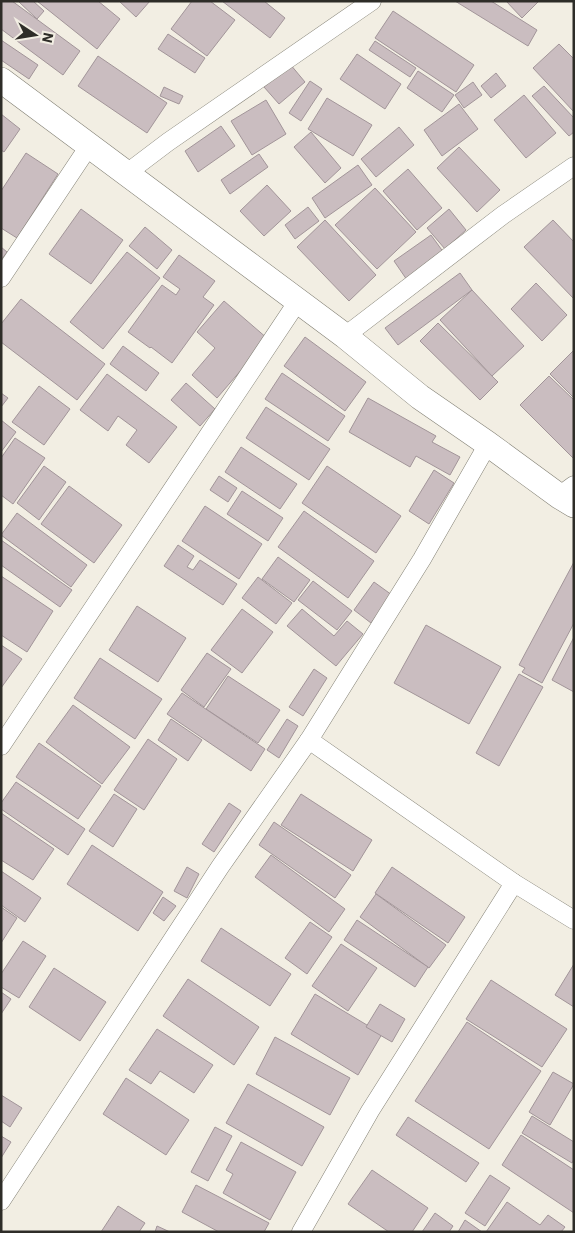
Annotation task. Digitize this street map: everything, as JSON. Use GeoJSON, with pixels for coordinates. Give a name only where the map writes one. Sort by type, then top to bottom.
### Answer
{"type":"FeatureCollection","features":[{"type":"Feature","properties":{"kind":"street"},"geometry":{"type":"LineString","coordinates":[[127,173],[168,142],[372,1]]}},
{"type":"Feature","properties":{"kind":"street"},"geometry":{"type":"LineString","coordinates":[[1,80],[345,336],[420,397],[488,444],[569,495]]}},
{"type":"Feature","properties":{"kind":"street"},"geometry":{"type":"LineString","coordinates":[[1,278],[89,146]]}},
{"type":"Feature","properties":{"kind":"street"},"geometry":{"type":"LineString","coordinates":[[345,336],[503,215],[574,166]]}},
{"type":"Feature","properties":{"kind":"street"},"geometry":{"type":"LineString","coordinates":[[1,746],[298,301]]}},
{"type":"Feature","properties":{"kind":"street"},"geometry":{"type":"LineString","coordinates":[[1,1201],[220,867],[309,740],[422,559],[488,444]]}},
{"type":"Feature","properties":{"kind":"street"},"geometry":{"type":"LineString","coordinates":[[309,740],[514,883],[574,920]]}},
{"type":"Feature","properties":{"kind":"street"},"geometry":{"type":"LineString","coordinates":[[302,1232],[370,1111],[514,883]]}},
{"type":"Feature","properties":{"kind":"building"},"geometry":{"type":"Polygon","coordinates":[[[1,1],[12,1],[80,51],[63,75],[1,29],[1,1]]]}},
{"type":"Feature","properties":{"kind":"building"},"geometry":{"type":"Polygon","coordinates":[[[18,1],[33,1],[44,11],[37,19],[18,1]]]}},
{"type":"Feature","properties":{"kind":"building"},"geometry":{"type":"Polygon","coordinates":[[[37,1],[98,1],[120,19],[97,49],[37,1]]]}},
{"type":"Feature","properties":{"kind":"building"},"geometry":{"type":"Polygon","coordinates":[[[119,1],[150,1],[136,17],[119,1]]]}},
{"type":"Feature","properties":{"kind":"building"},"geometry":{"type":"Polygon","coordinates":[[[192,1],[210,1],[235,20],[207,56],[171,29],[192,1]]]}},
{"type":"Feature","properties":{"kind":"building"},"geometry":{"type":"Polygon","coordinates":[[[222,1],[264,1],[285,18],[270,38],[222,1]]]}},
{"type":"Feature","properties":{"kind":"building"},"geometry":{"type":"Polygon","coordinates":[[[455,1],[491,1],[537,30],[528,46],[455,1]]]}},
{"type":"Feature","properties":{"kind":"building"},"geometry":{"type":"Polygon","coordinates":[[[506,1],[539,1],[522,18],[506,1]]]}},
{"type":"Feature","properties":{"kind":"building"},"geometry":{"type":"Polygon","coordinates":[[[393,11],[474,65],[456,92],[375,38],[393,11]]]}},
{"type":"Feature","properties":{"kind":"building"},"geometry":{"type":"Polygon","coordinates":[[[168,34],[205,58],[195,73],[158,49],[168,34]]]}},
{"type":"Feature","properties":{"kind":"building"},"geometry":{"type":"Polygon","coordinates":[[[1,40],[38,65],[29,79],[1,60],[1,40]]]}},
{"type":"Feature","properties":{"kind":"building"},"geometry":{"type":"Polygon","coordinates":[[[375,41],[416,68],[410,77],[369,50],[375,41]]]}},
{"type":"Feature","properties":{"kind":"building"},"geometry":{"type":"Polygon","coordinates":[[[559,44],[574,59],[574,112],[533,68],[559,44]]]}},
{"type":"Feature","properties":{"kind":"building"},"geometry":{"type":"Polygon","coordinates":[[[357,54],[401,84],[385,109],[340,79],[357,54]]]}},
{"type":"Feature","properties":{"kind":"building"},"geometry":{"type":"Polygon","coordinates":[[[98,56],[167,103],[147,133],[78,86],[98,56]]]}},
{"type":"Feature","properties":{"kind":"building"},"geometry":{"type":"Polygon","coordinates":[[[290,64],[305,82],[279,104],[264,87],[290,64]]]}},
{"type":"Feature","properties":{"kind":"building"},"geometry":{"type":"Polygon","coordinates":[[[418,71],[454,95],[442,112],[407,88],[418,71]]]}},
{"type":"Feature","properties":{"kind":"building"},"geometry":{"type":"Polygon","coordinates":[[[496,73],[506,86],[491,98],[481,86],[496,73]]]}},
{"type":"Feature","properties":{"kind":"building"},"geometry":{"type":"Polygon","coordinates":[[[310,81],[322,89],[301,121],[289,113],[310,81]]]}},
{"type":"Feature","properties":{"kind":"building"},"geometry":{"type":"Polygon","coordinates":[[[473,82],[482,95],[464,108],[455,95],[473,82]]]}},
{"type":"Feature","properties":{"kind":"building"},"geometry":{"type":"Polygon","coordinates":[[[544,86],[574,118],[574,132],[569,136],[532,96],[544,86]]]}},
{"type":"Feature","properties":{"kind":"building"},"geometry":{"type":"Polygon","coordinates":[[[164,87],[183,96],[179,104],[160,96],[164,87]]]}},
{"type":"Feature","properties":{"kind":"building"},"geometry":{"type":"Polygon","coordinates":[[[524,95],[556,133],[526,158],[494,120],[524,95]]]}},
{"type":"Feature","properties":{"kind":"building"},"geometry":{"type":"Polygon","coordinates":[[[327,98],[372,125],[353,156],[308,129],[327,98]]]}},
{"type":"Feature","properties":{"kind":"building"},"geometry":{"type":"Polygon","coordinates":[[[266,100],[286,134],[252,155],[231,121],[266,100]]]}},
{"type":"Feature","properties":{"kind":"building"},"geometry":{"type":"Polygon","coordinates":[[[459,104],[478,129],[442,156],[424,130],[459,104]]]}},
{"type":"Feature","properties":{"kind":"building"},"geometry":{"type":"Polygon","coordinates":[[[1,114],[20,129],[4,152],[1,150],[1,114]]]}},
{"type":"Feature","properties":{"kind":"building"},"geometry":{"type":"Polygon","coordinates":[[[221,126],[235,146],[198,172],[185,151],[221,126]]]}},
{"type":"Feature","properties":{"kind":"building"},"geometry":{"type":"Polygon","coordinates":[[[399,127],[414,145],[376,177],[361,159],[399,127]]]}},
{"type":"Feature","properties":{"kind":"building"},"geometry":{"type":"Polygon","coordinates":[[[311,132],[341,168],[325,183],[294,147],[311,132]]]}},
{"type":"Feature","properties":{"kind":"building"},"geometry":{"type":"Polygon","coordinates":[[[459,147],[500,190],[477,212],[437,168],[459,147]]]}},
{"type":"Feature","properties":{"kind":"building"},"geometry":{"type":"Polygon","coordinates":[[[26,153],[58,174],[17,238],[1,228],[1,191],[26,153]]]}},
{"type":"Feature","properties":{"kind":"building"},"geometry":{"type":"Polygon","coordinates":[[[259,154],[268,167],[230,194],[221,180],[259,154]]]}},
{"type":"Feature","properties":{"kind":"building"},"geometry":{"type":"Polygon","coordinates":[[[358,165],[372,185],[325,218],[312,198],[358,165]]]}},
{"type":"Feature","properties":{"kind":"building"},"geometry":{"type":"Polygon","coordinates":[[[408,169],[442,208],[417,230],[383,191],[408,169]]]}},
{"type":"Feature","properties":{"kind":"building"},"geometry":{"type":"Polygon","coordinates":[[[267,185],[291,211],[264,236],[240,211],[267,185]]]}},
{"type":"Feature","properties":{"kind":"building"},"geometry":{"type":"Polygon","coordinates":[[[375,188],[416,232],[377,269],[335,225],[375,188]]]}},
{"type":"Feature","properties":{"kind":"building"},"geometry":{"type":"Polygon","coordinates":[[[308,207],[319,221],[295,239],[285,225],[308,207]]]}},
{"type":"Feature","properties":{"kind":"building"},"geometry":{"type":"Polygon","coordinates":[[[81,209],[123,240],[91,284],[49,254],[81,209]]]}},
{"type":"Feature","properties":{"kind":"building"},"geometry":{"type":"Polygon","coordinates":[[[449,209],[466,230],[445,249],[427,228],[449,209]]]}},
{"type":"Feature","properties":{"kind":"building"},"geometry":{"type":"Polygon","coordinates":[[[325,220],[376,275],[349,301],[297,247],[325,220]]]}},
{"type":"Feature","properties":{"kind":"building"},"geometry":{"type":"Polygon","coordinates":[[[553,220],[574,242],[574,299],[524,247],[553,220]]]}},
{"type":"Feature","properties":{"kind":"building"},"geometry":{"type":"Polygon","coordinates":[[[145,227],[172,250],[157,269],[129,246],[145,227]]]}},
{"type":"Feature","properties":{"kind":"building"},"geometry":{"type":"Polygon","coordinates":[[[431,235],[444,253],[407,280],[394,261],[431,235]]]}},
{"type":"Feature","properties":{"kind":"building"},"geometry":{"type":"Polygon","coordinates":[[[1,247],[7,252],[1,260],[1,247]]]}},
{"type":"Feature","properties":{"kind":"building"},"geometry":{"type":"Polygon","coordinates":[[[127,252],[160,278],[103,349],[70,322],[127,252]]]}},
{"type":"Feature","properties":{"kind":"building"},"geometry":{"type":"Polygon","coordinates":[[[179,255],[215,281],[203,297],[214,305],[172,363],[128,332],[162,285],[176,295],[180,289],[163,277],[179,255]]]}},
{"type":"Feature","properties":{"kind":"building"},"geometry":{"type":"Polygon","coordinates":[[[460,273],[472,290],[398,345],[385,328],[460,273]]]}},
{"type":"Feature","properties":{"kind":"building"},"geometry":{"type":"Polygon","coordinates":[[[536,283],[567,315],[542,341],[511,309],[536,283]]]}},
{"type":"Feature","properties":{"kind":"building"},"geometry":{"type":"Polygon","coordinates":[[[472,290],[524,346],[492,376],[440,320],[472,290]]]}},
{"type":"Feature","properties":{"kind":"building"},"geometry":{"type":"Polygon","coordinates":[[[21,299],[105,364],[77,400],[1,342],[1,324],[21,299]]]}},
{"type":"Feature","properties":{"kind":"building"},"geometry":{"type":"Polygon","coordinates":[[[224,301],[268,339],[217,398],[192,375],[215,348],[197,332],[224,301]]]}},
{"type":"Feature","properties":{"kind":"building"},"geometry":{"type":"Polygon","coordinates":[[[438,323],[498,382],[480,400],[420,341],[438,323]]]}},
{"type":"Feature","properties":{"kind":"building"},"geometry":{"type":"Polygon","coordinates":[[[305,337],[366,382],[345,411],[284,366],[305,337]]]}},
{"type":"Feature","properties":{"kind":"building"},"geometry":{"type":"Polygon","coordinates":[[[123,346],[159,373],[146,391],[110,364],[123,346]]]}},
{"type":"Feature","properties":{"kind":"building"},"geometry":{"type":"Polygon","coordinates":[[[574,350],[574,398],[550,374],[574,350]]]}},
{"type":"Feature","properties":{"kind":"building"},"geometry":{"type":"Polygon","coordinates":[[[282,373],[345,416],[328,441],[265,399],[282,373]]]}},
{"type":"Feature","properties":{"kind":"building"},"geometry":{"type":"Polygon","coordinates":[[[107,374],[177,427],[149,463],[126,445],[137,430],[118,416],[108,431],[80,410],[107,374]]]}},
{"type":"Feature","properties":{"kind":"building"},"geometry":{"type":"Polygon","coordinates":[[[549,376],[574,400],[574,459],[520,405],[549,376]]]}},
{"type":"Feature","properties":{"kind":"building"},"geometry":{"type":"Polygon","coordinates":[[[186,383],[215,409],[200,426],[171,400],[186,383]]]}},
{"type":"Feature","properties":{"kind":"building"},"geometry":{"type":"Polygon","coordinates":[[[39,386],[70,409],[44,445],[12,422],[39,386]]]}},
{"type":"Feature","properties":{"kind":"building"},"geometry":{"type":"Polygon","coordinates":[[[1,393],[8,398],[1,407],[1,393]]]}},
{"type":"Feature","properties":{"kind":"building"},"geometry":{"type":"Polygon","coordinates":[[[368,398],[436,436],[432,442],[460,457],[450,475],[416,456],[410,467],[349,432],[368,398]]]}},
{"type":"Feature","properties":{"kind":"building"},"geometry":{"type":"Polygon","coordinates":[[[266,407],[330,449],[309,480],[246,438],[266,407]]]}},
{"type":"Feature","properties":{"kind":"building"},"geometry":{"type":"Polygon","coordinates":[[[1,420],[16,432],[1,452],[1,420]]]}},
{"type":"Feature","properties":{"kind":"building"},"geometry":{"type":"Polygon","coordinates":[[[15,438],[45,458],[13,504],[1,495],[1,458],[15,438]]]}},
{"type":"Feature","properties":{"kind":"building"},"geometry":{"type":"Polygon","coordinates":[[[241,447],[297,484],[280,509],[225,472],[241,447]]]}},
{"type":"Feature","properties":{"kind":"building"},"geometry":{"type":"Polygon","coordinates":[[[44,466],[66,482],[39,520],[17,503],[44,466]]]}},
{"type":"Feature","properties":{"kind":"building"},"geometry":{"type":"Polygon","coordinates":[[[327,466],[401,516],[376,553],[302,503],[327,466]]]}},
{"type":"Feature","properties":{"kind":"building"},"geometry":{"type":"Polygon","coordinates":[[[434,470],[454,483],[429,524],[409,511],[434,470]]]}},
{"type":"Feature","properties":{"kind":"building"},"geometry":{"type":"Polygon","coordinates":[[[219,476],[237,488],[228,502],[210,490],[219,476]]]}},
{"type":"Feature","properties":{"kind":"building"},"geometry":{"type":"Polygon","coordinates":[[[69,486],[122,525],[94,563],[41,524],[69,486]]]}},
{"type":"Feature","properties":{"kind":"building"},"geometry":{"type":"Polygon","coordinates":[[[242,491],[283,518],[268,541],[227,514],[242,491]]]}},
{"type":"Feature","properties":{"kind":"building"},"geometry":{"type":"Polygon","coordinates":[[[205,506],[262,544],[239,579],[182,541],[205,506]]]}},
{"type":"Feature","properties":{"kind":"building"},"geometry":{"type":"Polygon","coordinates":[[[304,511],[374,561],[348,598],[278,547],[304,511]]]}},
{"type":"Feature","properties":{"kind":"building"},"geometry":{"type":"Polygon","coordinates":[[[17,513],[87,565],[71,587],[1,535],[17,513]]]}},
{"type":"Feature","properties":{"kind":"building"},"geometry":{"type":"Polygon","coordinates":[[[1,540],[72,590],[60,607],[1,565],[1,540]]]}},
{"type":"Feature","properties":{"kind":"building"},"geometry":{"type":"Polygon","coordinates":[[[178,545],[194,556],[187,567],[193,570],[200,560],[237,584],[223,605],[164,566],[178,545]]]}},
{"type":"Feature","properties":{"kind":"building"},"geometry":{"type":"Polygon","coordinates":[[[278,557],[310,580],[294,602],[262,579],[278,557]]]}},
{"type":"Feature","properties":{"kind":"building"},"geometry":{"type":"Polygon","coordinates":[[[574,562],[574,623],[542,683],[522,672],[525,668],[519,665],[574,562]]]}},
{"type":"Feature","properties":{"kind":"building"},"geometry":{"type":"Polygon","coordinates":[[[1,576],[53,611],[27,652],[1,635],[1,576]]]}},
{"type":"Feature","properties":{"kind":"building"},"geometry":{"type":"Polygon","coordinates":[[[258,577],[292,603],[276,624],[242,598],[258,577]]]}},
{"type":"Feature","properties":{"kind":"building"},"geometry":{"type":"Polygon","coordinates":[[[313,581],[352,611],[337,630],[298,600],[313,581]]]}},
{"type":"Feature","properties":{"kind":"building"},"geometry":{"type":"Polygon","coordinates":[[[374,582],[392,595],[371,623],[354,610],[374,582]]]}},
{"type":"Feature","properties":{"kind":"building"},"geometry":{"type":"Polygon","coordinates":[[[137,606],[186,638],[158,682],[109,650],[137,606]]]}},
{"type":"Feature","properties":{"kind":"building"},"geometry":{"type":"Polygon","coordinates":[[[242,609],[273,632],[242,673],[211,650],[242,609]]]}},
{"type":"Feature","properties":{"kind":"building"},"geometry":{"type":"Polygon","coordinates":[[[302,609],[334,636],[347,621],[363,634],[336,666],[287,626],[302,609]]]}},
{"type":"Feature","properties":{"kind":"building"},"geometry":{"type":"Polygon","coordinates":[[[426,625],[501,667],[469,724],[394,683],[426,625]]]}},
{"type":"Feature","properties":{"kind":"building"},"geometry":{"type":"Polygon","coordinates":[[[574,637],[574,692],[552,680],[574,637]]]}},
{"type":"Feature","properties":{"kind":"building"},"geometry":{"type":"Polygon","coordinates":[[[1,645],[22,659],[1,688],[1,645]]]}},
{"type":"Feature","properties":{"kind":"building"},"geometry":{"type":"Polygon","coordinates":[[[207,653],[231,669],[204,707],[181,690],[207,653]]]}},
{"type":"Feature","properties":{"kind":"building"},"geometry":{"type":"Polygon","coordinates":[[[100,658],[162,699],[135,739],[74,698],[100,658]]]}},
{"type":"Feature","properties":{"kind":"building"},"geometry":{"type":"Polygon","coordinates":[[[314,669],[327,678],[303,716],[289,707],[314,669]]]}},
{"type":"Feature","properties":{"kind":"building"},"geometry":{"type":"Polygon","coordinates":[[[519,674],[543,687],[499,766],[476,753],[519,674]]]}},
{"type":"Feature","properties":{"kind":"building"},"geometry":{"type":"Polygon","coordinates":[[[228,676],[280,710],[258,743],[206,709],[228,676]]]}},
{"type":"Feature","properties":{"kind":"building"},"geometry":{"type":"Polygon","coordinates":[[[182,693],[265,749],[251,771],[167,714],[182,693]]]}},
{"type":"Feature","properties":{"kind":"building"},"geometry":{"type":"Polygon","coordinates":[[[73,705],[130,747],[102,784],[46,742],[73,705]]]}},
{"type":"Feature","properties":{"kind":"building"},"geometry":{"type":"Polygon","coordinates":[[[171,719],[202,740],[188,761],[158,740],[171,719]]]}},
{"type":"Feature","properties":{"kind":"building"},"geometry":{"type":"Polygon","coordinates":[[[287,719],[298,726],[279,758],[267,750],[287,719]]]}},
{"type":"Feature","properties":{"kind":"building"},"geometry":{"type":"Polygon","coordinates":[[[148,739],[177,759],[144,810],[114,790],[148,739]]]}},
{"type":"Feature","properties":{"kind":"building"},"geometry":{"type":"Polygon","coordinates":[[[39,743],[101,786],[78,819],[16,777],[39,743]]]}},
{"type":"Feature","properties":{"kind":"building"},"geometry":{"type":"Polygon","coordinates":[[[16,782],[85,829],[68,855],[1,809],[1,803],[16,782]]]}},
{"type":"Feature","properties":{"kind":"building"},"geometry":{"type":"Polygon","coordinates":[[[114,794],[137,809],[113,847],[89,831],[114,794]]]}},
{"type":"Feature","properties":{"kind":"building"},"geometry":{"type":"Polygon","coordinates":[[[301,794],[372,840],[353,871],[281,825],[301,794]]]}},
{"type":"Feature","properties":{"kind":"building"},"geometry":{"type":"Polygon","coordinates":[[[229,803],[241,811],[214,852],[202,844],[229,803]]]}},
{"type":"Feature","properties":{"kind":"building"},"geometry":{"type":"Polygon","coordinates":[[[1,813],[54,849],[33,880],[1,860],[1,813]]]}},
{"type":"Feature","properties":{"kind":"building"},"geometry":{"type":"Polygon","coordinates":[[[274,822],[351,875],[335,898],[259,845],[274,822]]]}},
{"type":"Feature","properties":{"kind":"building"},"geometry":{"type":"Polygon","coordinates":[[[92,845],[163,892],[138,931],[67,884],[92,845]]]}},
{"type":"Feature","properties":{"kind":"building"},"geometry":{"type":"Polygon","coordinates":[[[271,855],[345,909],[329,932],[255,877],[271,855]]]}},
{"type":"Feature","properties":{"kind":"building"},"geometry":{"type":"Polygon","coordinates":[[[187,867],[199,874],[187,898],[174,891],[187,867]]]}},
{"type":"Feature","properties":{"kind":"building"},"geometry":{"type":"Polygon","coordinates":[[[392,867],[465,917],[448,943],[375,893],[392,867]]]}},
{"type":"Feature","properties":{"kind":"building"},"geometry":{"type":"Polygon","coordinates":[[[1,871],[41,898],[25,922],[1,905],[1,871]]]}},
{"type":"Feature","properties":{"kind":"building"},"geometry":{"type":"Polygon","coordinates":[[[376,894],[446,945],[429,968],[360,917],[376,894]]]}},
{"type":"Feature","properties":{"kind":"building"},"geometry":{"type":"Polygon","coordinates":[[[163,897],[176,906],[164,921],[153,913],[163,897]]]}},
{"type":"Feature","properties":{"kind":"building"},"geometry":{"type":"Polygon","coordinates":[[[1,907],[17,918],[1,943],[1,907]]]}},
{"type":"Feature","properties":{"kind":"building"},"geometry":{"type":"Polygon","coordinates":[[[357,920],[428,967],[415,987],[344,940],[357,920]]]}},
{"type":"Feature","properties":{"kind":"building"},"geometry":{"type":"Polygon","coordinates":[[[310,922],[332,937],[307,974],[285,958],[310,922]]]}},
{"type":"Feature","properties":{"kind":"building"},"geometry":{"type":"Polygon","coordinates":[[[221,928],[291,974],[270,1006],[201,961],[221,928]]]}},
{"type":"Feature","properties":{"kind":"building"},"geometry":{"type":"Polygon","coordinates":[[[23,941],[46,956],[19,998],[1,987],[1,974],[23,941]]]}},
{"type":"Feature","properties":{"kind":"building"},"geometry":{"type":"Polygon","coordinates":[[[341,944],[377,968],[348,1011],[312,986],[341,944]]]}},
{"type":"Feature","properties":{"kind":"building"},"geometry":{"type":"Polygon","coordinates":[[[574,964],[574,1007],[555,995],[574,964]]]}},
{"type":"Feature","properties":{"kind":"building"},"geometry":{"type":"Polygon","coordinates":[[[54,968],[106,1002],[80,1041],[29,1007],[54,968]]]}},
{"type":"Feature","properties":{"kind":"building"},"geometry":{"type":"Polygon","coordinates":[[[188,979],[259,1027],[234,1065],[163,1016],[188,979]]]}},
{"type":"Feature","properties":{"kind":"building"},"geometry":{"type":"Polygon","coordinates":[[[491,980],[567,1029],[542,1067],[466,1019],[491,980]]]}},
{"type":"Feature","properties":{"kind":"building"},"geometry":{"type":"Polygon","coordinates":[[[1,992],[11,999],[1,1014],[1,992]]]}},
{"type":"Feature","properties":{"kind":"building"},"geometry":{"type":"Polygon","coordinates":[[[315,994],[382,1034],[358,1075],[291,1034],[315,994]]]}},
{"type":"Feature","properties":{"kind":"building"},"geometry":{"type":"Polygon","coordinates":[[[380,1004],[405,1019],[392,1042],[366,1027],[380,1004]]]}},
{"type":"Feature","properties":{"kind":"building"},"geometry":{"type":"Polygon","coordinates":[[[467,1022],[541,1071],[489,1149],[415,1101],[467,1022]]]}},
{"type":"Feature","properties":{"kind":"building"},"geometry":{"type":"Polygon","coordinates":[[[157,1029],[213,1065],[194,1093],[160,1071],[151,1084],[129,1070],[157,1029]]]}},
{"type":"Feature","properties":{"kind":"building"},"geometry":{"type":"Polygon","coordinates":[[[275,1037],[350,1078],[330,1115],[256,1074],[275,1037]]]}},
{"type":"Feature","properties":{"kind":"building"},"geometry":{"type":"Polygon","coordinates":[[[553,1072],[574,1084],[550,1125],[529,1112],[553,1072]]]}},
{"type":"Feature","properties":{"kind":"building"},"geometry":{"type":"Polygon","coordinates":[[[126,1078],[189,1120],[166,1155],[103,1114],[126,1078]]]}},
{"type":"Feature","properties":{"kind":"building"},"geometry":{"type":"Polygon","coordinates":[[[248,1084],[324,1127],[302,1166],[226,1123],[248,1084]]]}},
{"type":"Feature","properties":{"kind":"building"},"geometry":{"type":"Polygon","coordinates":[[[1,1095],[22,1108],[10,1127],[1,1121],[1,1095]]]}},
{"type":"Feature","properties":{"kind":"building"},"geometry":{"type":"Polygon","coordinates":[[[532,1116],[574,1142],[574,1159],[572,1163],[522,1133],[532,1116]]]}},
{"type":"Feature","properties":{"kind":"building"},"geometry":{"type":"Polygon","coordinates":[[[408,1117],[479,1163],[466,1182],[396,1135],[408,1117]]]}},
{"type":"Feature","properties":{"kind":"building"},"geometry":{"type":"Polygon","coordinates":[[[215,1127],[232,1136],[208,1181],[191,1172],[215,1127]]]}},
{"type":"Feature","properties":{"kind":"building"},"geometry":{"type":"Polygon","coordinates":[[[521,1135],[574,1170],[574,1213],[502,1165],[521,1135]]]}},
{"type":"Feature","properties":{"kind":"building"},"geometry":{"type":"Polygon","coordinates":[[[1,1136],[11,1142],[1,1158],[1,1136]]]}},
{"type":"Feature","properties":{"kind":"building"},"geometry":{"type":"Polygon","coordinates":[[[241,1142],[296,1172],[270,1220],[223,1193],[233,1174],[226,1170],[241,1142]]]}},
{"type":"Feature","properties":{"kind":"building"},"geometry":{"type":"Polygon","coordinates":[[[372,1170],[428,1208],[412,1232],[389,1232],[348,1204],[372,1170]]]}},
{"type":"Feature","properties":{"kind":"building"},"geometry":{"type":"Polygon","coordinates":[[[490,1175],[510,1188],[485,1226],[465,1213],[490,1175]]]}},
{"type":"Feature","properties":{"kind":"building"},"geometry":{"type":"Polygon","coordinates":[[[196,1185],[269,1223],[264,1232],[219,1232],[182,1212],[196,1185]]]}},
{"type":"Feature","properties":{"kind":"building"},"geometry":{"type":"Polygon","coordinates":[[[507,1202],[540,1225],[548,1215],[565,1227],[561,1232],[486,1232],[507,1202]]]}},
{"type":"Feature","properties":{"kind":"building"},"geometry":{"type":"Polygon","coordinates":[[[118,1206],[145,1223],[139,1232],[101,1232],[118,1206]]]}},
{"type":"Feature","properties":{"kind":"building"},"geometry":{"type":"Polygon","coordinates":[[[435,1213],[453,1226],[449,1232],[422,1232],[435,1213]]]}},
{"type":"Feature","properties":{"kind":"building"},"geometry":{"type":"Polygon","coordinates":[[[465,1220],[482,1232],[458,1232],[465,1220]]]}},
{"type":"Feature","properties":{"kind":"building"},"geometry":{"type":"Polygon","coordinates":[[[157,1226],[170,1232],[155,1232],[157,1226]]]}}]}
